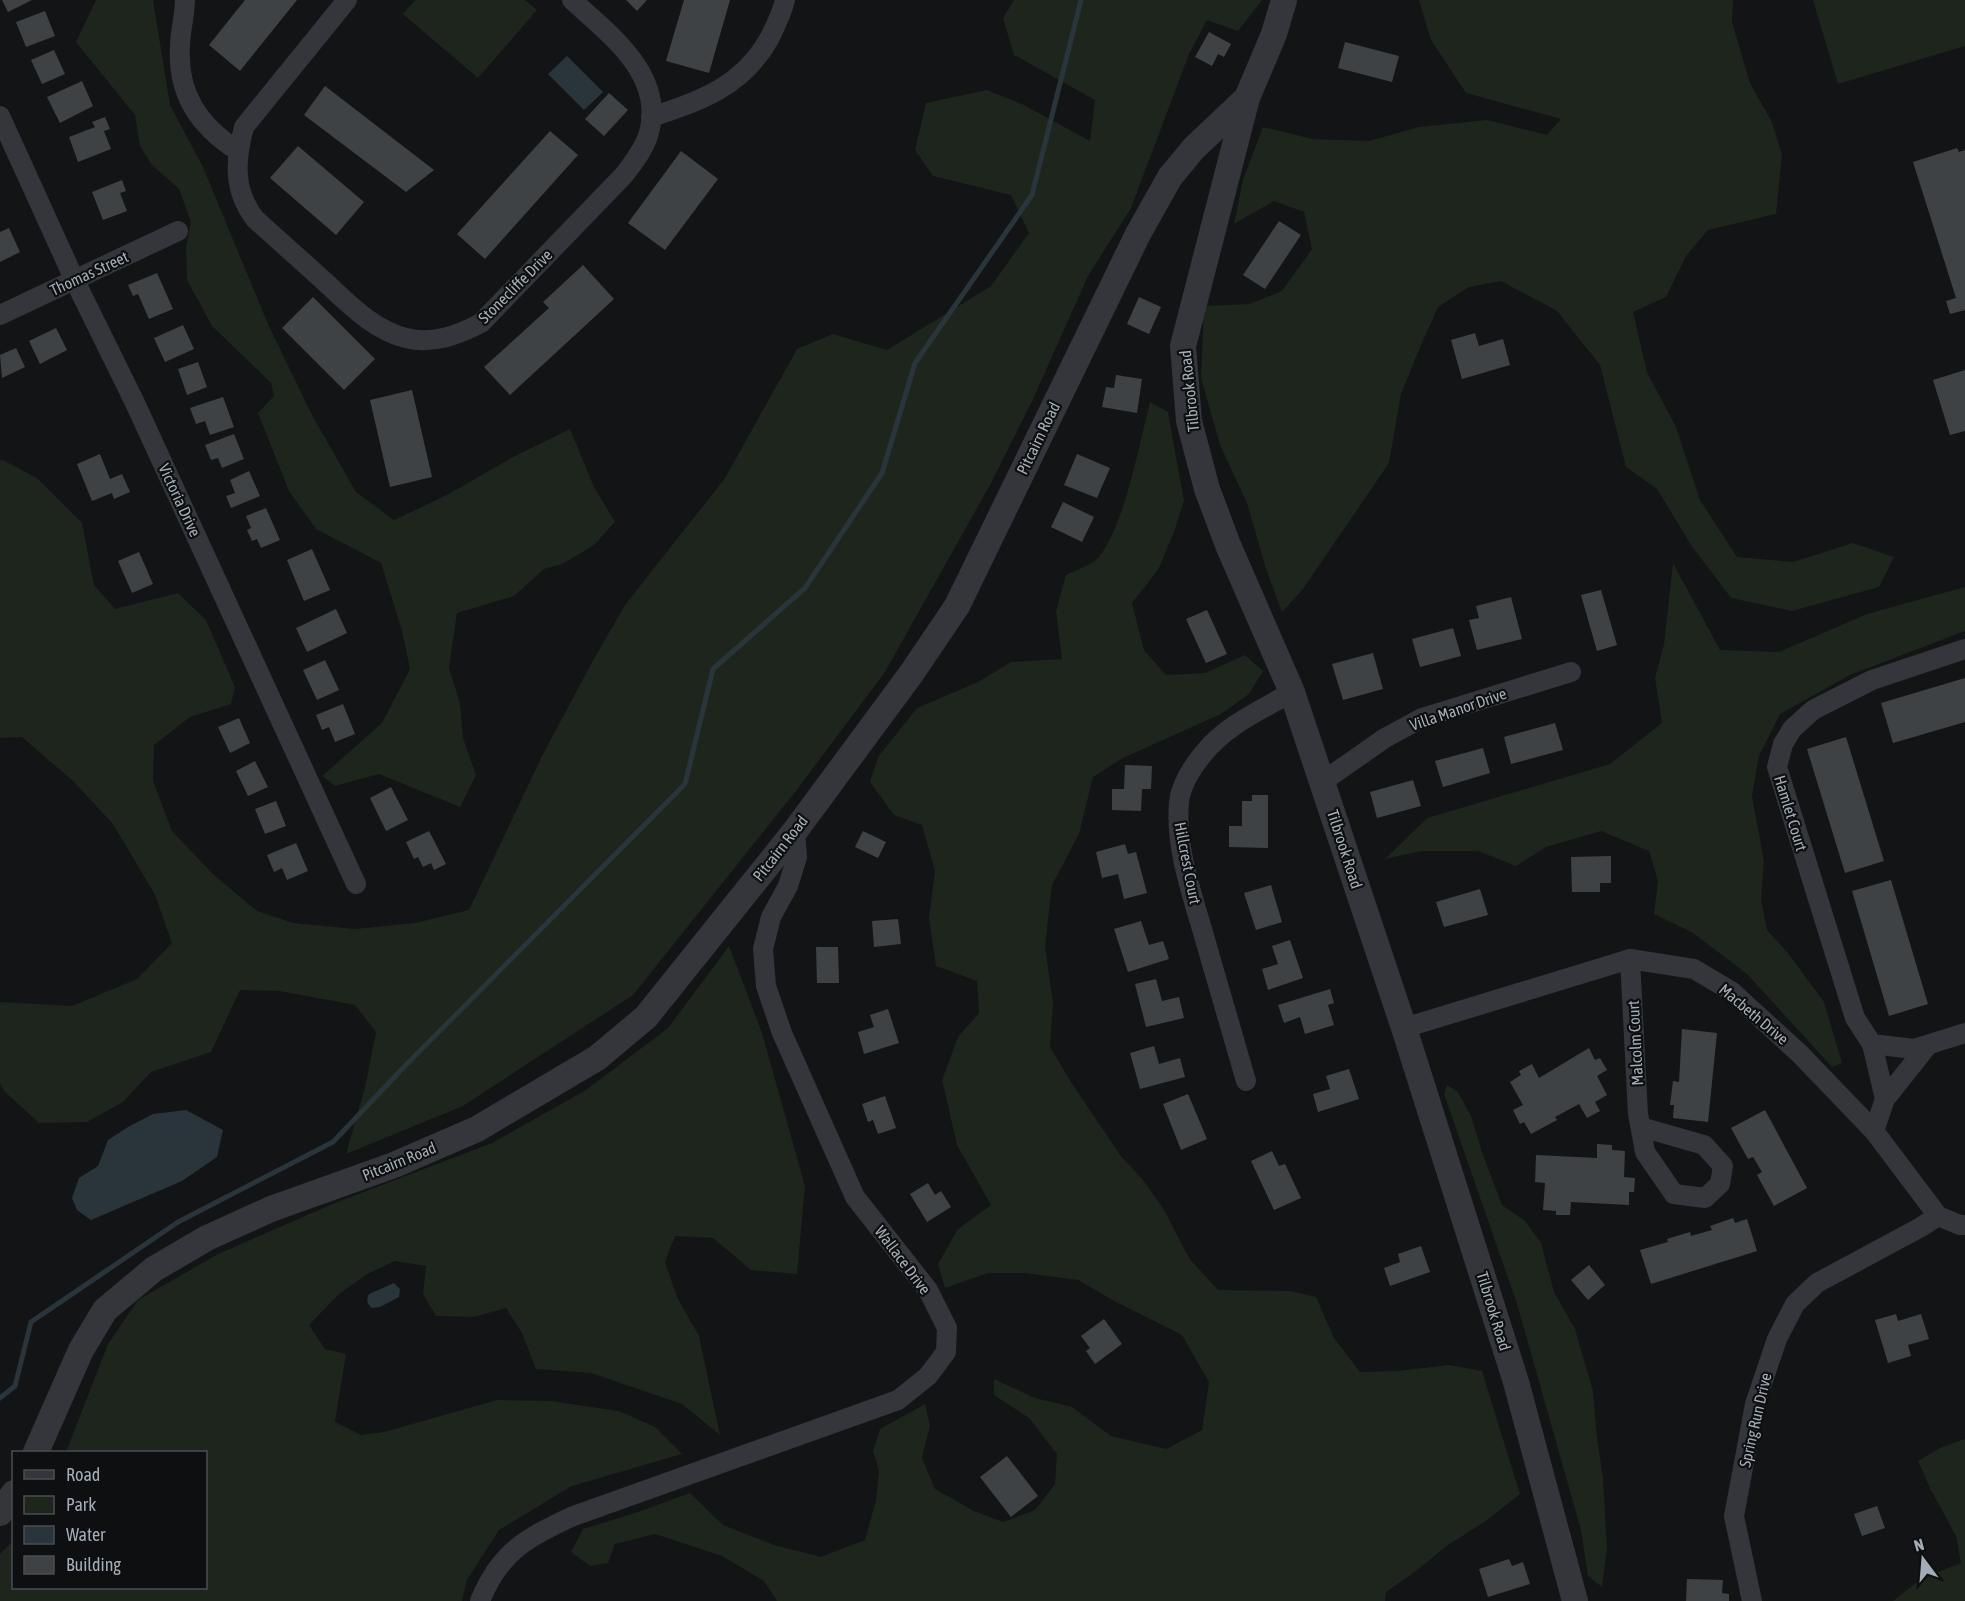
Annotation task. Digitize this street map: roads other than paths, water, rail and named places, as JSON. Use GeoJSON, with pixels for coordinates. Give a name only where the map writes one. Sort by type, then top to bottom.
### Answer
{"type":"FeatureCollection","features":[{"type":"Feature","properties":{"kind":"street"},"geometry":{"type":"LineString","coordinates":[[185,0],[180,67],[188,98],[207,127],[238,151]]}},
{"type":"Feature","properties":{"kind":"street","name":"Stonecliffe Drive"},"geometry":{"type":"LineString","coordinates":[[347,0],[244,127],[238,151],[240,190],[246,207],[255,219],[364,316],[388,332],[408,339],[435,340],[457,336],[481,323],[624,175],[639,155],[648,136],[651,117],[646,84],[635,62],[622,45],[572,0]]}},
{"type":"Feature","properties":{"kind":"street"},"geometry":{"type":"LineString","coordinates":[[651,117],[692,104],[720,90],[743,73],[767,43],[785,0]]}},
{"type":"Feature","properties":{"kind":"street","name":"Pitcairn Road"},"geometry":{"type":"LineString","coordinates":[[36,1451],[81,1350],[105,1310],[154,1269],[207,1238],[271,1209],[394,1165],[477,1129],[597,1058],[646,1017],[795,831],[911,674],[957,606],[1138,234],[1170,177],[1194,148],[1246,98],[1274,34],[1284,0]]}},
{"type":"Feature","properties":{"kind":"street","name":"Tilbrook Road"},"geometry":{"type":"LineString","coordinates":[[1246,98],[1183,346],[1189,421],[1207,489],[1228,545],[1292,692],[1404,1028],[1516,1382],[1575,1601]]}},
{"type":"Feature","properties":{"kind":"street","name":"Victoria Drive"},"geometry":{"type":"LineString","coordinates":[[0,117],[356,884]]}},
{"type":"Feature","properties":{"kind":"street","name":"Thomas Street"},"geometry":{"type":"LineString","coordinates":[[0,315],[178,231]]}},
{"type":"Feature","properties":{"kind":"street","name":"Hamlet Court"},"geometry":{"type":"LineString","coordinates":[[1885,1099],[1872,1044],[1854,1018],[1777,767],[1783,744],[1792,729],[1813,710],[1872,680],[1965,649]]}},
{"type":"Feature","properties":{"kind":"street","name":"Villa Manor Drive"},"geometry":{"type":"LineString","coordinates":[[1322,782],[1385,738],[1422,718],[1571,672]]}},
{"type":"Feature","properties":{"kind":"street","name":"Hillcrest Court"},"geometry":{"type":"LineString","coordinates":[[1246,1081],[1193,900],[1178,828],[1179,800],[1188,776],[1219,736],[1242,720],[1292,692]]}},
{"type":"Feature","properties":{"kind":"street","name":"Wallace Drive"},"geometry":{"type":"LineString","coordinates":[[480,1601],[508,1554],[531,1536],[571,1517],[898,1400],[928,1376],[946,1352],[947,1328],[928,1290],[855,1197],[782,1033],[766,986],[763,949],[771,917],[788,886],[796,857],[795,831]]}},
{"type":"Feature","properties":{"kind":"street","name":"Macbeth Drive"},"geometry":{"type":"LineString","coordinates":[[1404,1028],[1630,959],[1694,969],[1731,991],[1800,1054],[1874,1131],[1938,1216]]}},
{"type":"Feature","properties":{"kind":"street","name":"Malcolm Court"},"geometry":{"type":"LineString","coordinates":[[1630,959],[1638,1114],[1641,1127]]}},
{"type":"Feature","properties":{"kind":"street"},"geometry":{"type":"LineString","coordinates":[[1872,1044],[1914,1049],[1965,1033]]}},
{"type":"Feature","properties":{"kind":"street"},"geometry":{"type":"LineString","coordinates":[[1874,1131],[1885,1099],[1928,1045]]}},
{"type":"Feature","properties":{"kind":"street"},"geometry":{"type":"LineString","coordinates":[[1938,1216],[1965,1225]]}},
{"type":"Feature","properties":{"kind":"street","name":"Spring Run Drive"},"geometry":{"type":"LineString","coordinates":[[1752,1601],[1734,1516],[1755,1404],[1777,1339],[1795,1304],[1817,1283],[1938,1216]]}},
{"type":"Feature","properties":{"kind":"street"},"geometry":{"type":"LineString","coordinates":[[0,1513],[12,1496]]}},
{"type":"Feature","properties":{"kind":"water"},"geometry":{"type":"Polygon","coordinates":[[[567,56],[603,92],[584,110],[548,74],[567,56]]]}},
{"type":"Feature","properties":{"kind":"water"},"geometry":{"type":"Polygon","coordinates":[[[186,1110],[223,1130],[217,1157],[182,1181],[91,1220],[77,1210],[72,1198],[79,1178],[98,1166],[108,1140],[153,1114],[186,1110]]]}},
{"type":"Feature","properties":{"kind":"water"},"geometry":{"type":"Polygon","coordinates":[[[394,1283],[400,1289],[399,1297],[380,1307],[372,1308],[368,1301],[369,1294],[394,1283]]]}},
{"type":"Feature","properties":{"kind":"waterway"},"geometry":{"type":"LineString","coordinates":[[0,1398],[15,1386],[31,1322],[178,1222],[333,1142],[402,1069],[685,784],[713,669],[805,588],[882,473],[915,363],[1032,195],[1081,0]]}}]}
